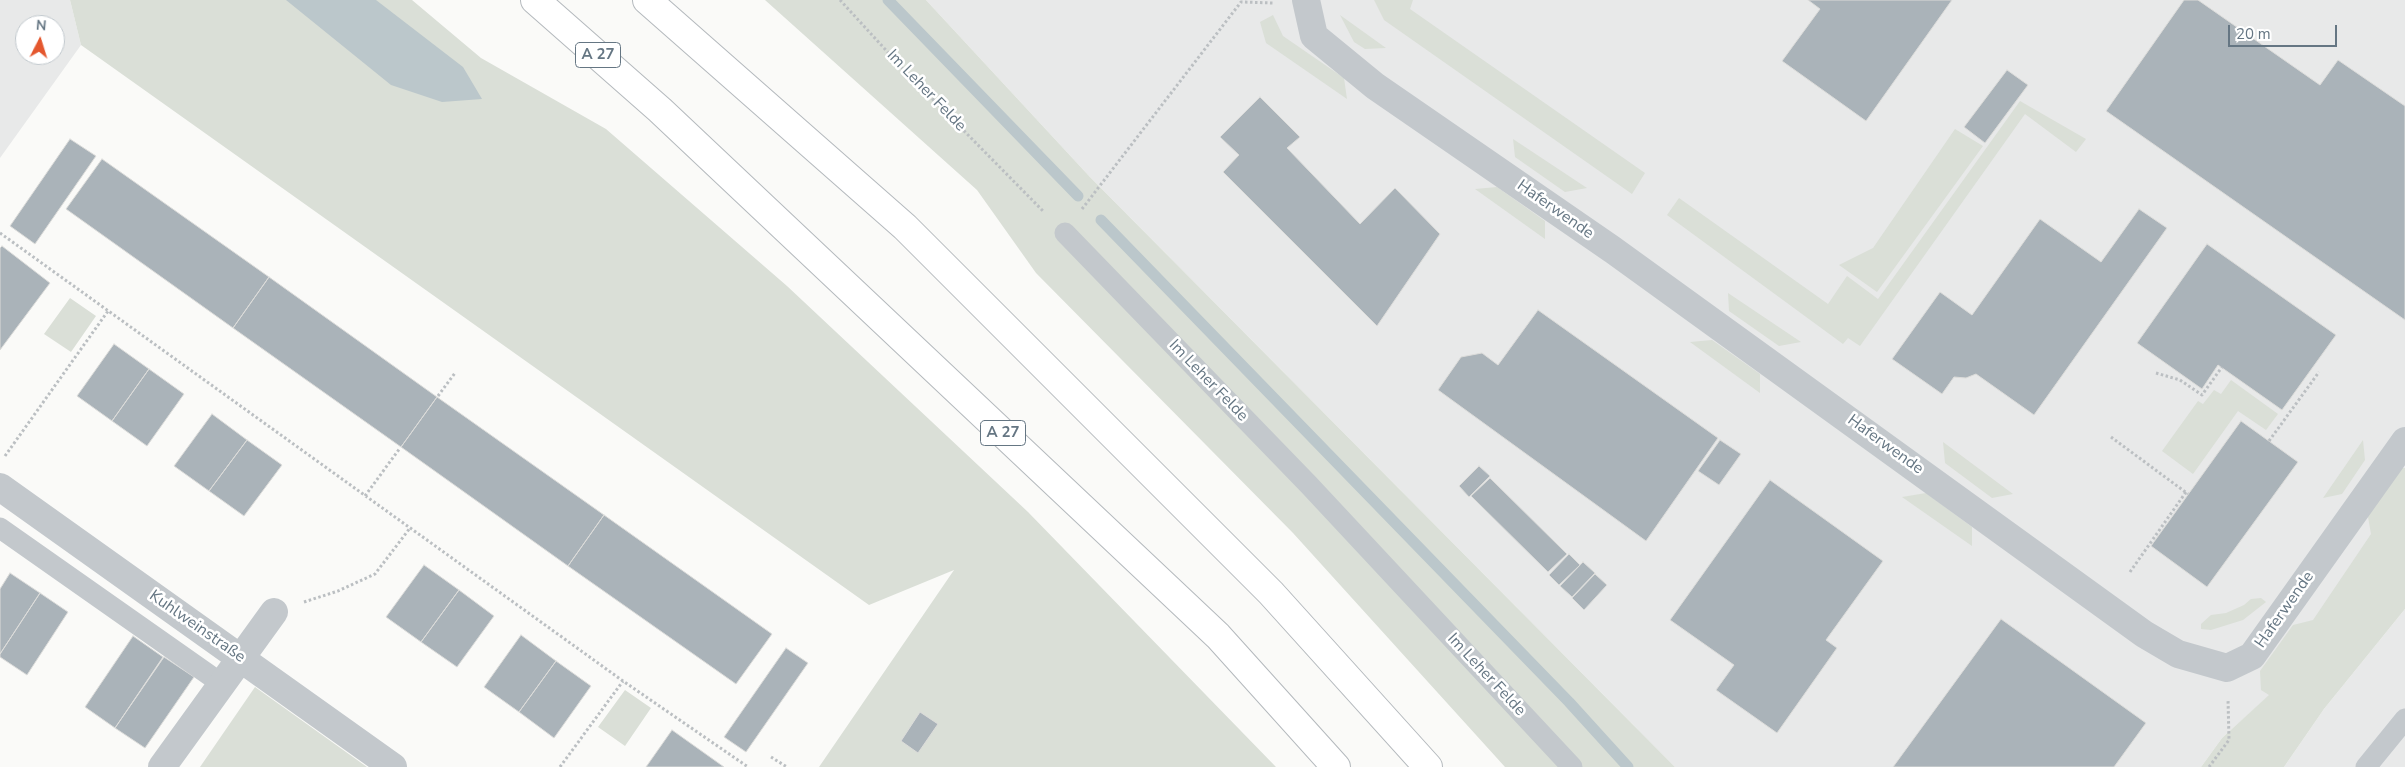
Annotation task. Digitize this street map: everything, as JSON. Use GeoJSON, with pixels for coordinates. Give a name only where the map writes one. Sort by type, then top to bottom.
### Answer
{"type":"FeatureCollection","features":[{"type":"Feature","properties":{"kind":"highway","name":"A 27"},"geometry":{"type":"LineString","coordinates":[[536,0],[660,110],[1218,636],[1336,767]]}},
{"type":"Feature","properties":{"kind":"highway"},"geometry":{"type":"LineString","coordinates":[[646,0],[905,227],[1271,593],[1428,767]]}},
{"type":"Feature","properties":{"kind":"street","name":"Haferwende"},"geometry":{"type":"LineString","coordinates":[[1306,2],[1314,36],[1375,86],[1613,250],[2144,634],[2178,654],[2227,668],[2252,656],[2405,441]]}},
{"type":"Feature","properties":{"kind":"street","name":"Kuhlweinstraße"},"geometry":{"type":"LineString","coordinates":[[0,487],[393,767]]}},
{"type":"Feature","properties":{"kind":"street"},"geometry":{"type":"LineString","coordinates":[[162,767],[274,612]]}},
{"type":"Feature","properties":{"kind":"lane","name":"Im Leher Felde"},"geometry":{"type":"LineString","coordinates":[[1066,233],[1309,485],[1572,767]]}},
{"type":"Feature","properties":{"kind":"lane"},"geometry":{"type":"LineString","coordinates":[[0,528],[222,684]]}},
{"type":"Feature","properties":{"kind":"lane"},"geometry":{"type":"LineString","coordinates":[[2366,767],[2405,719]]}},
{"type":"Feature","properties":{"kind":"path","name":"Im Leher Felde"},"geometry":{"type":"LineString","coordinates":[[840,0],[905,71],[1066,233]]}},
{"type":"Feature","properties":{"kind":"path"},"geometry":{"type":"LineString","coordinates":[[1066,233],[1241,2],[1306,2]]}},
{"type":"Feature","properties":{"kind":"path"},"geometry":{"type":"LineString","coordinates":[[0,233],[623,681],[748,767]]}},
{"type":"Feature","properties":{"kind":"path"},"geometry":{"type":"LineString","coordinates":[[0,463],[108,311]]}},
{"type":"Feature","properties":{"kind":"path"},"geometry":{"type":"LineString","coordinates":[[2156,373],[2180,380],[2202,395],[2222,367]]}},
{"type":"Feature","properties":{"kind":"path"},"geometry":{"type":"LineString","coordinates":[[2269,441],[2319,372]]}},
{"type":"Feature","properties":{"kind":"path"},"geometry":{"type":"LineString","coordinates":[[438,396],[455,373]]}},
{"type":"Feature","properties":{"kind":"path"},"geometry":{"type":"LineString","coordinates":[[2111,437],[2187,493],[2130,572]]}},
{"type":"Feature","properties":{"kind":"path"},"geometry":{"type":"LineString","coordinates":[[365,496],[400,448]]}},
{"type":"Feature","properties":{"kind":"path"},"geometry":{"type":"LineString","coordinates":[[274,612],[338,590],[375,574],[410,528]]}},
{"type":"Feature","properties":{"kind":"path"},"geometry":{"type":"LineString","coordinates":[[2209,767],[2229,740],[2227,668]]}},
{"type":"Feature","properties":{"kind":"path"},"geometry":{"type":"LineString","coordinates":[[560,767],[623,681]]}},
{"type":"Feature","properties":{"kind":"path"},"geometry":{"type":"LineString","coordinates":[[771,757],[787,767]]}},
{"type":"Feature","properties":{"kind":"shaded area"},"geometry":{"type":"Polygon","coordinates":[[[0,0],[70,0],[81,45],[0,158],[0,0]]]}},
{"type":"Feature","properties":{"kind":"shaded area"},"geometry":{"type":"Polygon","coordinates":[[[70,0],[412,0],[481,58],[606,129],[787,286],[1028,512],[1276,767],[819,767],[954,570],[869,605],[81,45],[70,0]]]}},
{"type":"Feature","properties":{"kind":"shaded area"},"geometry":{"type":"Polygon","coordinates":[[[286,0],[376,0],[463,67],[482,99],[442,102],[391,85],[286,0]]]}},
{"type":"Feature","properties":{"kind":"shaded area"},"geometry":{"type":"Polygon","coordinates":[[[765,0],[926,0],[1090,177],[1675,767],[1505,767],[1293,533],[1036,273],[977,190],[765,0]]]}},
{"type":"Feature","properties":{"kind":"shaded area"},"geometry":{"type":"Polygon","coordinates":[[[926,0],[2405,0],[2405,499],[2270,695],[2222,738],[2201,767],[1675,767],[1090,177],[926,0]]]}},
{"type":"Feature","properties":{"kind":"shaded area"},"geometry":{"type":"Polygon","coordinates":[[[1374,0],[1413,0],[1410,9],[1645,173],[1632,194],[1384,20],[1374,0]]]}},
{"type":"Feature","properties":{"kind":"shaded area"},"geometry":{"type":"Polygon","coordinates":[[[1273,15],[1283,36],[1344,78],[1347,99],[1266,43],[1260,22],[1273,15]]]}},
{"type":"Feature","properties":{"kind":"shaded area"},"geometry":{"type":"Polygon","coordinates":[[[1340,15],[1386,48],[1365,49],[1354,42],[1340,15]]]}},
{"type":"Feature","properties":{"kind":"shaded area"},"geometry":{"type":"Polygon","coordinates":[[[2020,101],[2086,139],[2076,152],[2025,114],[1860,346],[1848,338],[1843,344],[1667,215],[1679,198],[1828,304],[1847,276],[1878,299],[2020,101]]]}},
{"type":"Feature","properties":{"kind":"shaded area"},"geometry":{"type":"Polygon","coordinates":[[[1955,129],[1983,146],[1877,292],[1839,265],[1873,248],[1955,129]]]}},
{"type":"Feature","properties":{"kind":"shaded area"},"geometry":{"type":"Polygon","coordinates":[[[1513,139],[1587,188],[1565,192],[1515,157],[1513,139]]]}},
{"type":"Feature","properties":{"kind":"shaded area"},"geometry":{"type":"Polygon","coordinates":[[[1497,187],[1545,221],[1545,239],[1475,189],[1497,187]]]}},
{"type":"Feature","properties":{"kind":"shaded area"},"geometry":{"type":"Polygon","coordinates":[[[1728,293],[1801,342],[1779,346],[1729,311],[1728,293]]]}},
{"type":"Feature","properties":{"kind":"shaded area"},"geometry":{"type":"Polygon","coordinates":[[[70,298],[96,316],[71,352],[44,334],[70,298]]]}},
{"type":"Feature","properties":{"kind":"shaded area"},"geometry":{"type":"Polygon","coordinates":[[[1712,340],[1760,374],[1760,393],[1690,342],[1712,340]]]}},
{"type":"Feature","properties":{"kind":"shaded area"},"geometry":{"type":"Polygon","coordinates":[[[2231,380],[2278,414],[2266,430],[2238,411],[2193,474],[2162,451],[2198,401],[2203,404],[2214,390],[2221,394],[2231,380]]]}},
{"type":"Feature","properties":{"kind":"shaded area"},"geometry":{"type":"Polygon","coordinates":[[[2363,440],[2365,460],[2342,494],[2323,498],[2363,440]]]}},
{"type":"Feature","properties":{"kind":"shaded area"},"geometry":{"type":"Polygon","coordinates":[[[1943,442],[2013,494],[1992,498],[1945,463],[1943,442]]]}},
{"type":"Feature","properties":{"kind":"shaded area"},"geometry":{"type":"Polygon","coordinates":[[[2397,468],[2405,468],[2405,609],[2324,709],[2284,767],[2201,767],[2222,738],[2269,695],[2261,690],[2260,671],[2293,625],[2313,620],[2371,534],[2367,511],[2397,468]]]}},
{"type":"Feature","properties":{"kind":"shaded area"},"geometry":{"type":"Polygon","coordinates":[[[1926,493],[1972,527],[1972,546],[1902,497],[1926,493]]]}},
{"type":"Feature","properties":{"kind":"shaded area"},"geometry":{"type":"Polygon","coordinates":[[[2261,598],[2266,602],[2243,620],[2211,630],[2201,629],[2201,624],[2211,615],[2226,613],[2244,605],[2251,599],[2261,598]]]}},
{"type":"Feature","properties":{"kind":"shaded area"},"geometry":{"type":"Polygon","coordinates":[[[2405,609],[2405,767],[2284,767],[2324,709],[2405,609]]]}},
{"type":"Feature","properties":{"kind":"shaded area"},"geometry":{"type":"Polygon","coordinates":[[[255,687],[367,767],[200,767],[255,687]]]}},
{"type":"Feature","properties":{"kind":"shaded area"},"geometry":{"type":"Polygon","coordinates":[[[625,690],[651,708],[625,746],[598,727],[625,690]]]}},
{"type":"Feature","properties":{"kind":"building"},"geometry":{"type":"Polygon","coordinates":[[[1808,0],[1952,0],[1866,121],[1782,61],[1820,9],[1808,0]]]}},
{"type":"Feature","properties":{"kind":"building"},"geometry":{"type":"Polygon","coordinates":[[[2184,0],[2198,0],[2320,85],[2338,60],[2405,106],[2405,320],[2106,111],[2184,0]]]}},
{"type":"Feature","properties":{"kind":"building"},"geometry":{"type":"Polygon","coordinates":[[[2007,70],[2028,85],[1985,143],[1964,127],[2007,70]]]}},
{"type":"Feature","properties":{"kind":"building"},"geometry":{"type":"Polygon","coordinates":[[[1260,97],[1300,137],[1287,148],[1360,224],[1395,188],[1440,234],[1377,326],[1223,172],[1239,155],[1220,137],[1260,97]]]}},
{"type":"Feature","properties":{"kind":"building"},"geometry":{"type":"Polygon","coordinates":[[[70,139],[96,156],[35,244],[10,226],[70,139]]]}},
{"type":"Feature","properties":{"kind":"building"},"geometry":{"type":"Polygon","coordinates":[[[102,159],[269,277],[233,328],[66,209],[102,159]]]}},
{"type":"Feature","properties":{"kind":"building"},"geometry":{"type":"Polygon","coordinates":[[[2139,209],[2167,228],[2034,415],[1976,374],[1966,378],[1954,377],[1942,394],[1892,359],[1940,292],[1972,315],[2040,219],[2101,262],[2139,209]]]}},
{"type":"Feature","properties":{"kind":"building"},"geometry":{"type":"Polygon","coordinates":[[[2207,244],[2336,335],[2282,410],[2218,365],[2202,389],[2137,343],[2207,244]]]}},
{"type":"Feature","properties":{"kind":"building"},"geometry":{"type":"Polygon","coordinates":[[[2,246],[50,283],[0,350],[0,248],[2,246]]]}},
{"type":"Feature","properties":{"kind":"building"},"geometry":{"type":"Polygon","coordinates":[[[269,277],[437,397],[401,447],[233,328],[269,277]]]}},
{"type":"Feature","properties":{"kind":"building"},"geometry":{"type":"Polygon","coordinates":[[[1538,310],[1718,438],[1646,541],[1438,390],[1461,357],[1482,353],[1498,365],[1538,310]]]}},
{"type":"Feature","properties":{"kind":"building"},"geometry":{"type":"Polygon","coordinates":[[[114,344],[149,369],[112,421],[77,396],[114,344]]]}},
{"type":"Feature","properties":{"kind":"building"},"geometry":{"type":"Polygon","coordinates":[[[149,369],[184,394],[147,446],[112,421],[149,369]]]}},
{"type":"Feature","properties":{"kind":"building"},"geometry":{"type":"Polygon","coordinates":[[[437,397],[604,515],[568,566],[401,447],[437,397]]]}},
{"type":"Feature","properties":{"kind":"building"},"geometry":{"type":"Polygon","coordinates":[[[212,414],[247,440],[209,491],[174,466],[212,414]]]}},
{"type":"Feature","properties":{"kind":"building"},"geometry":{"type":"Polygon","coordinates":[[[2241,421],[2298,462],[2207,587],[2151,546],[2241,421]]]}},
{"type":"Feature","properties":{"kind":"building"},"geometry":{"type":"Polygon","coordinates":[[[247,440],[282,465],[244,516],[209,491],[247,440]]]}},
{"type":"Feature","properties":{"kind":"building"},"geometry":{"type":"Polygon","coordinates":[[[1720,440],[1741,454],[1719,485],[1698,471],[1720,440]]]}},
{"type":"Feature","properties":{"kind":"building"},"geometry":{"type":"Polygon","coordinates":[[[1479,466],[1490,476],[1469,497],[1459,486],[1479,466]]]}},
{"type":"Feature","properties":{"kind":"building"},"geometry":{"type":"Polygon","coordinates":[[[1490,478],[1567,554],[1548,572],[1471,496],[1490,478]]]}},
{"type":"Feature","properties":{"kind":"building"},"geometry":{"type":"Polygon","coordinates":[[[1770,480],[1883,561],[1826,640],[1837,648],[1777,733],[1716,690],[1734,665],[1670,620],[1770,480]]]}},
{"type":"Feature","properties":{"kind":"building"},"geometry":{"type":"Polygon","coordinates":[[[604,515],[772,634],[736,684],[568,566],[604,515]]]}},
{"type":"Feature","properties":{"kind":"building"},"geometry":{"type":"Polygon","coordinates":[[[1569,554],[1580,565],[1559,585],[1549,575],[1569,554]]]}},
{"type":"Feature","properties":{"kind":"building"},"geometry":{"type":"Polygon","coordinates":[[[1583,562],[1595,573],[1572,597],[1560,586],[1583,562]]]}},
{"type":"Feature","properties":{"kind":"building"},"geometry":{"type":"Polygon","coordinates":[[[424,565],[459,590],[421,642],[386,617],[424,565]]]}},
{"type":"Feature","properties":{"kind":"building"},"geometry":{"type":"Polygon","coordinates":[[[10,573],[40,593],[0,654],[0,589],[10,573]]]}},
{"type":"Feature","properties":{"kind":"building"},"geometry":{"type":"Polygon","coordinates":[[[1595,574],[1607,585],[1584,610],[1572,598],[1595,574]]]}},
{"type":"Feature","properties":{"kind":"building"},"geometry":{"type":"Polygon","coordinates":[[[459,590],[494,616],[457,667],[421,642],[459,590]]]}},
{"type":"Feature","properties":{"kind":"building"},"geometry":{"type":"Polygon","coordinates":[[[40,593],[68,612],[27,675],[0,657],[0,654],[40,593]]]}},
{"type":"Feature","properties":{"kind":"building"},"geometry":{"type":"Polygon","coordinates":[[[2001,619],[2146,723],[2114,767],[1893,767],[2001,619]]]}},
{"type":"Feature","properties":{"kind":"building"},"geometry":{"type":"Polygon","coordinates":[[[521,635],[556,661],[519,712],[484,687],[521,635]]]}},
{"type":"Feature","properties":{"kind":"building"},"geometry":{"type":"Polygon","coordinates":[[[133,636],[163,657],[115,728],[85,707],[133,636]]]}},
{"type":"Feature","properties":{"kind":"building"},"geometry":{"type":"Polygon","coordinates":[[[786,648],[808,663],[746,752],[724,737],[786,648]]]}},
{"type":"Feature","properties":{"kind":"building"},"geometry":{"type":"Polygon","coordinates":[[[164,657],[194,677],[145,748],[115,728],[164,657]]]}},
{"type":"Feature","properties":{"kind":"building"},"geometry":{"type":"Polygon","coordinates":[[[556,661],[591,686],[554,738],[519,712],[556,661]]]}},
{"type":"Feature","properties":{"kind":"building"},"geometry":{"type":"Polygon","coordinates":[[[920,712],[938,724],[918,753],[901,741],[920,712]]]}},
{"type":"Feature","properties":{"kind":"building"},"geometry":{"type":"Polygon","coordinates":[[[672,730],[724,767],[646,767],[672,730]]]}},
{"type":"Feature","properties":{"kind":"waterway"},"geometry":{"type":"LineString","coordinates":[[888,0],[1078,196]]}},
{"type":"Feature","properties":{"kind":"waterway"},"geometry":{"type":"LineString","coordinates":[[1101,220],[1569,702],[1628,767]]}}]}
